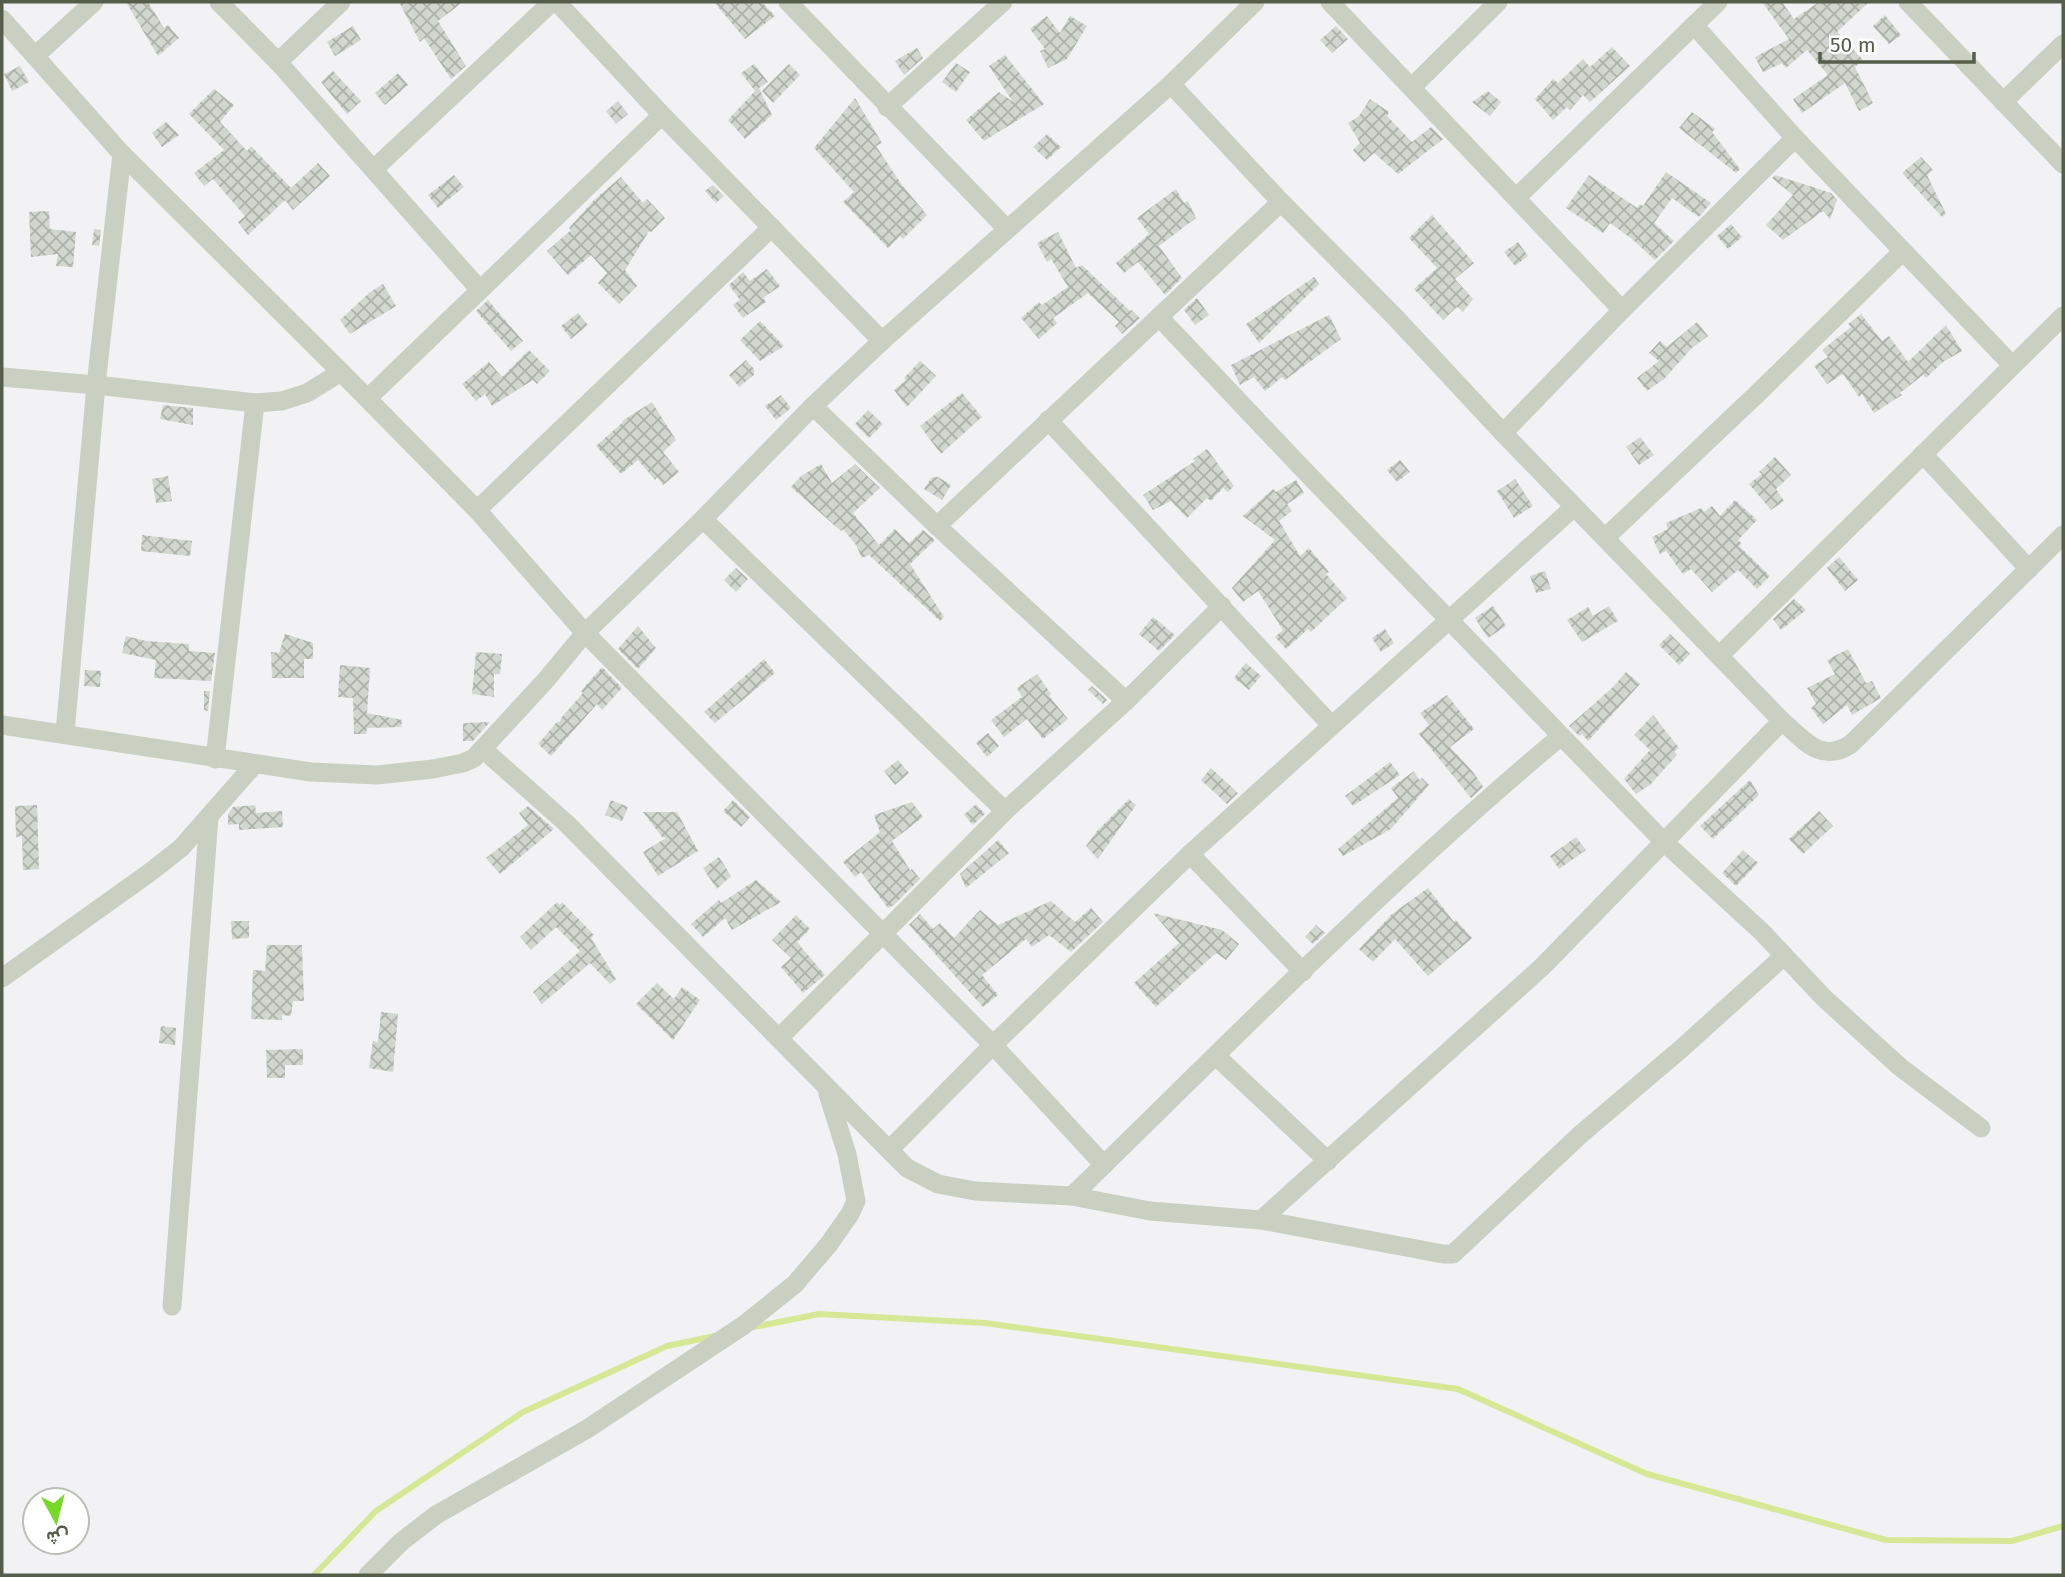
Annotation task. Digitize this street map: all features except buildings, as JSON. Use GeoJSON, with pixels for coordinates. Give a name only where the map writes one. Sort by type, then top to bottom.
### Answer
{"type":"FeatureCollection","features":[{"type":"Feature","properties":{"kind":"street"},"geometry":{"type":"LineString","coordinates":[[35,56],[94,2]]}},
{"type":"Feature","properties":{"kind":"street"},"geometry":{"type":"LineString","coordinates":[[219,2],[278,62],[480,290]]}},
{"type":"Feature","properties":{"kind":"street"},"geometry":{"type":"LineString","coordinates":[[278,62],[341,2]]}},
{"type":"Feature","properties":{"kind":"street"},"geometry":{"type":"LineString","coordinates":[[374,169],[554,2],[883,341]]}},
{"type":"Feature","properties":{"kind":"street"},"geometry":{"type":"LineString","coordinates":[[788,2],[1007,229]]}},
{"type":"Feature","properties":{"kind":"street"},"geometry":{"type":"LineString","coordinates":[[887,107],[1003,2]]}},
{"type":"Feature","properties":{"kind":"street"},"geometry":{"type":"LineString","coordinates":[[2,725],[311,772],[377,775],[433,769],[474,758],[484,750],[585,633],[703,519],[813,406],[1171,84],[1255,2]]}},
{"type":"Feature","properties":{"kind":"street"},"geometry":{"type":"LineString","coordinates":[[1331,2],[1622,310]]}},
{"type":"Feature","properties":{"kind":"street"},"geometry":{"type":"LineString","coordinates":[[1412,87],[1498,2]]}},
{"type":"Feature","properties":{"kind":"street"},"geometry":{"type":"LineString","coordinates":[[1516,198],[1718,2]]}},
{"type":"Feature","properties":{"kind":"street"},"geometry":{"type":"LineString","coordinates":[[1908,2],[2063,164]]}},
{"type":"Feature","properties":{"kind":"street"},"geometry":{"type":"LineString","coordinates":[[2,19],[122,154],[477,510],[585,633],[993,1045],[1104,1165]]}},
{"type":"Feature","properties":{"kind":"street"},"geometry":{"type":"LineString","coordinates":[[1694,25],[1795,138],[2012,365]]}},
{"type":"Feature","properties":{"kind":"street"},"geometry":{"type":"LineString","coordinates":[[2003,102],[2063,44]]}},
{"type":"Feature","properties":{"kind":"street"},"geometry":{"type":"LineString","coordinates":[[1171,84],[1503,433],[1782,721],[1814,748],[1831,753],[1851,744],[2063,536]]}},
{"type":"Feature","properties":{"kind":"street"},"geometry":{"type":"LineString","coordinates":[[368,398],[662,115]]}},
{"type":"Feature","properties":{"kind":"street"},"geometry":{"type":"LineString","coordinates":[[1503,433],[1795,138]]}},
{"type":"Feature","properties":{"kind":"street"},"geometry":{"type":"LineString","coordinates":[[65,733],[96,384],[122,154]]}},
{"type":"Feature","properties":{"kind":"street"},"geometry":{"type":"LineString","coordinates":[[937,526],[1281,202]]}},
{"type":"Feature","properties":{"kind":"street"},"geometry":{"type":"LineString","coordinates":[[477,510],[772,227]]}},
{"type":"Feature","properties":{"kind":"street"},"geometry":{"type":"LineString","coordinates":[[1605,538],[1903,251]]}},
{"type":"Feature","properties":{"kind":"street"},"geometry":{"type":"LineString","coordinates":[[1719,656],[2063,316]]}},
{"type":"Feature","properties":{"kind":"street"},"geometry":{"type":"LineString","coordinates":[[1159,317],[1560,737],[1664,842],[1784,956],[1824,998],[1900,1067],[1981,1128]]}},
{"type":"Feature","properties":{"kind":"street"},"geometry":{"type":"LineString","coordinates":[[2,377],[96,384],[255,402],[282,401],[307,393],[341,372]]}},
{"type":"Feature","properties":{"kind":"street"},"geometry":{"type":"LineString","coordinates":[[215,759],[255,402]]}},
{"type":"Feature","properties":{"kind":"street"},"geometry":{"type":"LineString","coordinates":[[813,406],[937,526],[1126,701]]}},
{"type":"Feature","properties":{"kind":"street"},"geometry":{"type":"LineString","coordinates":[[1048,420],[1331,725]]}},
{"type":"Feature","properties":{"kind":"street"},"geometry":{"type":"LineString","coordinates":[[1923,454],[2029,569]]}},
{"type":"Feature","properties":{"kind":"street"},"geometry":{"type":"LineString","coordinates":[[889,1150],[1190,854],[1574,506]]}},
{"type":"Feature","properties":{"kind":"street"},"geometry":{"type":"LineString","coordinates":[[703,519],[1005,811]]}},
{"type":"Feature","properties":{"kind":"street"},"geometry":{"type":"LineString","coordinates":[[779,1038],[1005,811],[1126,701],[1222,606]]}},
{"type":"Feature","properties":{"kind":"street"},"geometry":{"type":"LineString","coordinates":[[1261,1220],[1542,967],[1782,721]]}},
{"type":"Feature","properties":{"kind":"street"},"geometry":{"type":"LineString","coordinates":[[1072,1196],[1359,915],[1560,737]]}},
{"type":"Feature","properties":{"kind":"street"},"geometry":{"type":"LineString","coordinates":[[484,750],[566,824],[907,1168],[937,1184],[975,1191],[1072,1196],[1150,1210],[1261,1220],[1453,1254],[1581,1134],[1784,956]]}},
{"type":"Feature","properties":{"kind":"street"},"geometry":{"type":"LineString","coordinates":[[2,978],[181,848],[254,765]]}},
{"type":"Feature","properties":{"kind":"street"},"geometry":{"type":"LineString","coordinates":[[172,1306],[209,817]]}},
{"type":"Feature","properties":{"kind":"street"},"geometry":{"type":"LineString","coordinates":[[1190,854],[1303,972]]}},
{"type":"Feature","properties":{"kind":"street"},"geometry":{"type":"LineString","coordinates":[[1216,1056],[1328,1161]]}},
{"type":"Feature","properties":{"kind":"street"},"geometry":{"type":"LineString","coordinates":[[368,1575],[401,1542],[436,1515],[587,1429],[744,1325],[795,1284],[829,1244],[856,1201],[847,1154],[827,1090]]}},
{"type":"Feature","properties":{"kind":"waterway"},"geometry":{"type":"LineString","coordinates":[[749,1328],[819,1314],[985,1323],[1458,1389],[1647,1474],[1886,1540],[2012,1541],[2063,1526]]}},
{"type":"Feature","properties":{"kind":"waterway"},"geometry":{"type":"LineString","coordinates":[[314,1575],[376,1511],[523,1412],[667,1346],[715,1336]]}}]}
